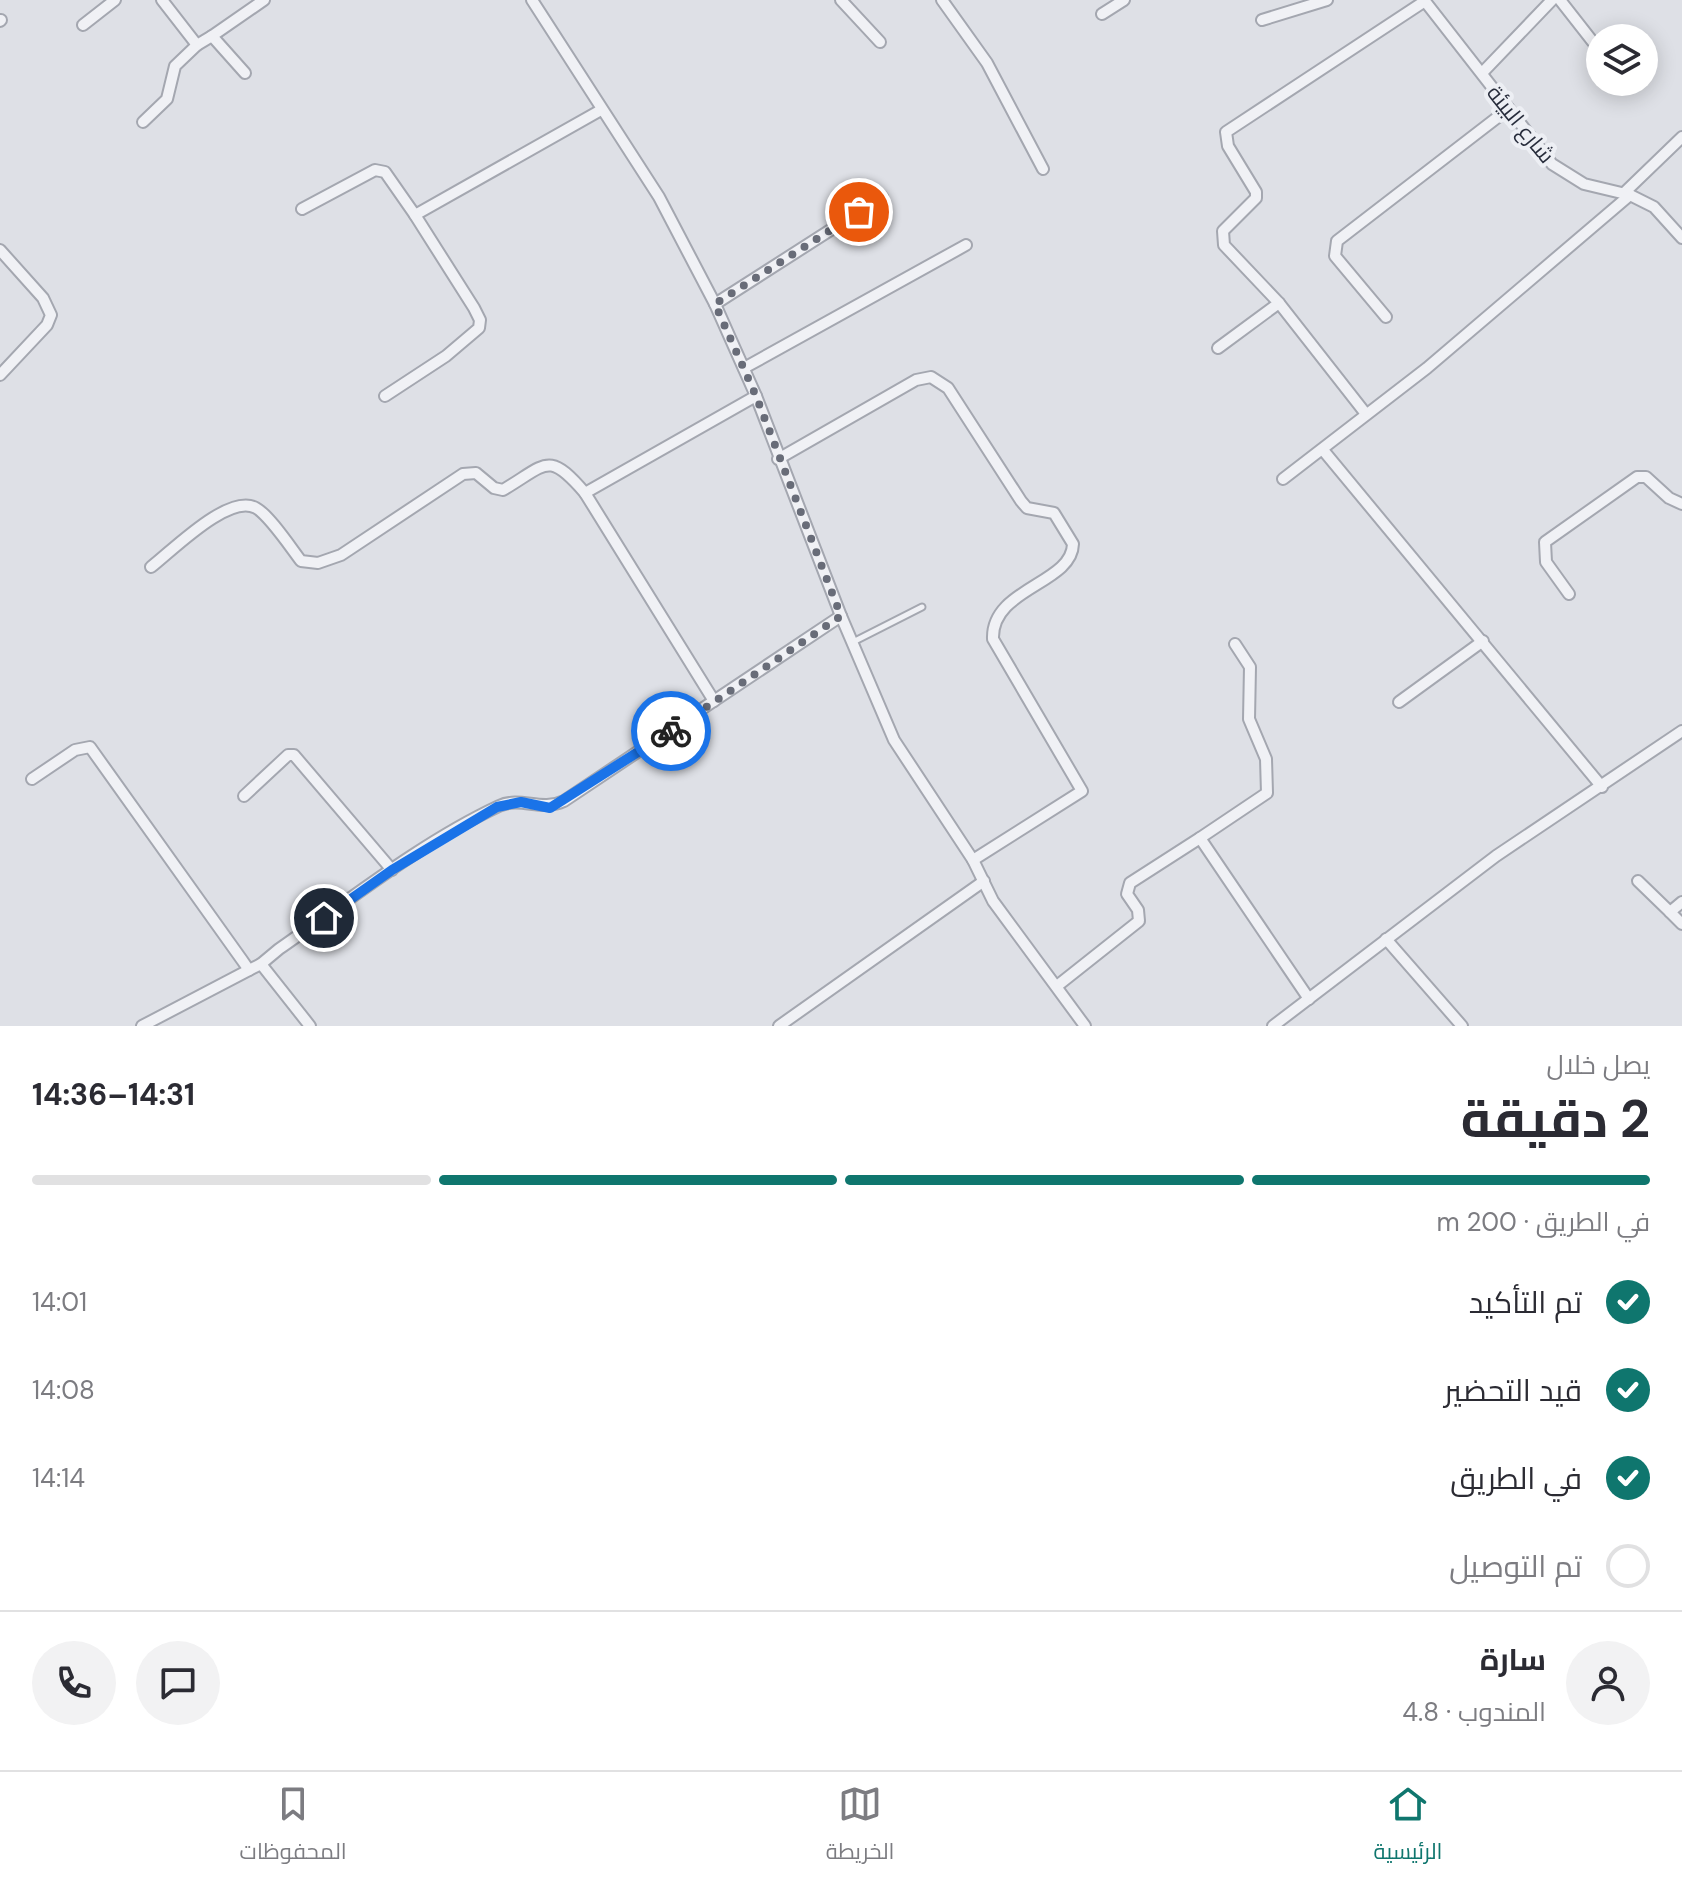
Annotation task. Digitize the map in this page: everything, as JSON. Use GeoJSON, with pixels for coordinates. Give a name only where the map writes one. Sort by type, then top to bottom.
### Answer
{"type":"FeatureCollection","features":[{"type":"Feature","properties":{"kind":"street"},"geometry":{"type":"LineString","coordinates":[[83,25],[115,0]]}},
{"type":"Feature","properties":{"kind":"street"},"geometry":{"type":"LineString","coordinates":[[162,0],[197,45]]}},
{"type":"Feature","properties":{"kind":"street"},"geometry":{"type":"LineString","coordinates":[[143,122],[167,99],[175,66],[197,45],[264,0]]}},
{"type":"Feature","properties":{"kind":"street"},"geometry":{"type":"LineString","coordinates":[[841,0],[880,42]]}},
{"type":"Feature","properties":{"kind":"street"},"geometry":{"type":"LineString","coordinates":[[942,0],[987,63],[1043,169]]}},
{"type":"Feature","properties":{"kind":"street"},"geometry":{"type":"LineString","coordinates":[[1102,14],[1124,0]]}},
{"type":"Feature","properties":{"kind":"street"},"geometry":{"type":"LineString","coordinates":[[1262,20],[1327,0]]}},
{"type":"Feature","properties":{"kind":"street"},"geometry":{"type":"LineString","coordinates":[[1366,414],[1279,303],[1224,245],[1223,231],[1256,198],[1256,192],[1228,146],[1228,128],[1424,0]]}},
{"type":"Feature","properties":{"kind":"street","name":"شارع البيئة"},"geometry":{"type":"LineString","coordinates":[[1424,0],[1507,110],[1565,175],[1584,184],[1627,194],[1654,207],[1682,238]]}},
{"type":"Feature","properties":{"kind":"street"},"geometry":{"type":"LineString","coordinates":[[1482,73],[1552,0]]}},
{"type":"Feature","properties":{"kind":"street"},"geometry":{"type":"LineString","coordinates":[[1560,0],[1586,33]]}},
{"type":"Feature","properties":{"kind":"street"},"geometry":{"type":"LineString","coordinates":[[534,1],[659,197],[715,304],[756,396],[778,459],[894,740],[973,860],[993,901],[1085,1026]]}},
{"type":"Feature","properties":{"kind":"street"},"geometry":{"type":"LineString","coordinates":[[212,36],[245,73]]}},
{"type":"Feature","properties":{"kind":"street"},"geometry":{"type":"LineString","coordinates":[[415,215],[601,110]]}},
{"type":"Feature","properties":{"kind":"street"},"geometry":{"type":"LineString","coordinates":[[1386,317],[1335,256],[1337,241],[1507,110]]}},
{"type":"Feature","properties":{"kind":"street"},"geometry":{"type":"LineString","coordinates":[[1283,479],[1427,368],[1627,194],[1682,137]]}},
{"type":"Feature","properties":{"kind":"street"},"geometry":{"type":"LineString","coordinates":[[302,209],[375,170],[385,172],[480,320],[479,328],[446,356],[385,396]]}},
{"type":"Feature","properties":{"kind":"street"},"geometry":{"type":"LineString","coordinates":[[715,304],[882,197]]}},
{"type":"Feature","properties":{"kind":"street"},"geometry":{"type":"LineString","coordinates":[[744,368],[966,245]]}},
{"type":"Feature","properties":{"kind":"street"},"geometry":{"type":"LineString","coordinates":[[0,250],[43,298],[51,315],[47,325],[0,375]]}},
{"type":"Feature","properties":{"kind":"street"},"geometry":{"type":"LineString","coordinates":[[1218,348],[1279,303]]}},
{"type":"Feature","properties":{"kind":"street"},"geometry":{"type":"LineString","coordinates":[[778,459],[916,380],[931,377],[948,388],[1021,501],[1027,508],[1054,513],[1073,544],[1068,560],[999,613],[993,639],[1082,791],[1081,795],[973,860]]}},
{"type":"Feature","properties":{"kind":"street"},"geometry":{"type":"LineString","coordinates":[[585,493],[756,396]]}},
{"type":"Feature","properties":{"kind":"street"},"geometry":{"type":"LineString","coordinates":[[1323,450],[1602,787]]}},
{"type":"Feature","properties":{"kind":"street"},"geometry":{"type":"LineString","coordinates":[[151,567],[222,511],[240,504],[258,508],[301,561],[318,563],[341,555],[463,474],[476,473],[494,488],[503,490],[542,467],[562,466],[585,493],[714,701]]}},
{"type":"Feature","properties":{"kind":"street"},"geometry":{"type":"LineString","coordinates":[[1569,594],[1546,562],[1545,542],[1637,477],[1646,477],[1669,498],[1682,504]]}},
{"type":"Feature","properties":{"kind":"street"},"geometry":{"type":"LineString","coordinates":[[142,1026],[261,964],[392,870],[497,807],[521,802],[550,808],[564,801],[841,616]]}},
{"type":"Feature","properties":{"kind":"street"},"geometry":{"type":"LineString","coordinates":[[1399,702],[1483,641]]}},
{"type":"Feature","properties":{"kind":"street"},"geometry":{"type":"LineString","coordinates":[[1057,986],[1139,921],[1138,910],[1127,894],[1130,883],[1267,793],[1266,759],[1249,719],[1250,667],[1235,644]]}},
{"type":"Feature","properties":{"kind":"street"},"geometry":{"type":"LineString","coordinates":[[1273,1026],[1496,856],[1682,731]]}},
{"type":"Feature","properties":{"kind":"street"},"geometry":{"type":"LineString","coordinates":[[32,779],[75,750],[90,747],[249,970]]}},
{"type":"Feature","properties":{"kind":"street"},"geometry":{"type":"LineString","coordinates":[[244,796],[288,755],[294,755],[392,870]]}},
{"type":"Feature","properties":{"kind":"street"},"geometry":{"type":"LineString","coordinates":[[1200,838],[1309,999]]}},
{"type":"Feature","properties":{"kind":"street"},"geometry":{"type":"LineString","coordinates":[[779,1026],[984,881]]}},
{"type":"Feature","properties":{"kind":"street"},"geometry":{"type":"LineString","coordinates":[[1638,881],[1682,924]]}},
{"type":"Feature","properties":{"kind":"street"},"geometry":{"type":"LineString","coordinates":[[1670,912],[1682,902]]}},
{"type":"Feature","properties":{"kind":"street"},"geometry":{"type":"LineString","coordinates":[[1386,939],[1462,1026]]}},
{"type":"Feature","properties":{"kind":"street"},"geometry":{"type":"LineString","coordinates":[[261,964],[310,1026]]}},
{"type":"Feature","properties":{"kind":"lane"},"geometry":{"type":"LineString","coordinates":[[852,643],[922,607]]}},
{"type":"Feature","properties":{"kind":"way so far"},"geometry":{"type":"LineString","coordinates":[[671,731],[841,616],[756,396],[715,304],[859,212]]}},
{"type":"Feature","properties":{"kind":"route"},"geometry":{"type":"LineString","coordinates":[[324,918],[392,870],[497,807],[521,802],[550,808],[671,731]]}}]}
